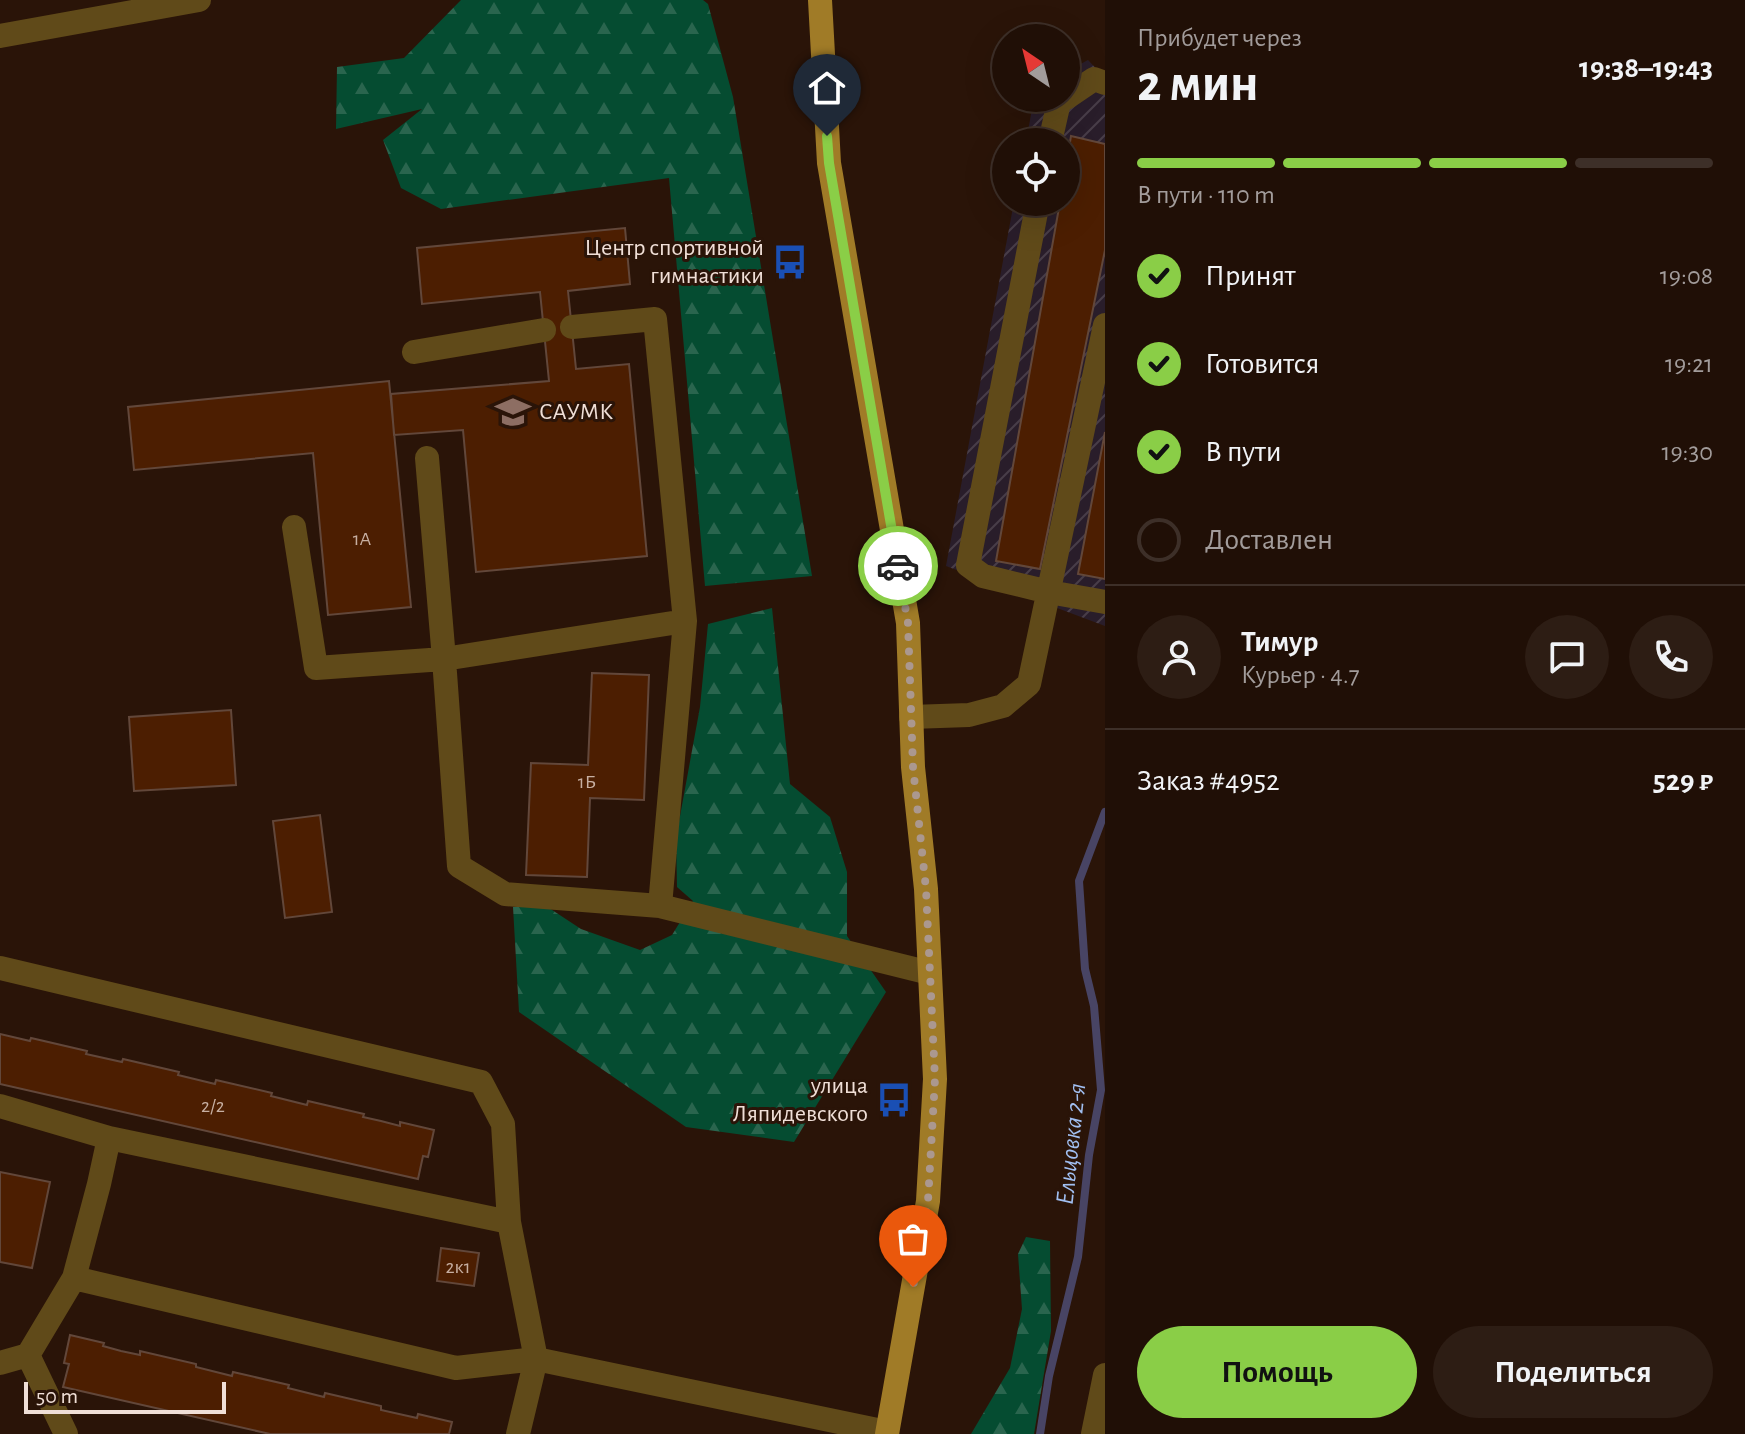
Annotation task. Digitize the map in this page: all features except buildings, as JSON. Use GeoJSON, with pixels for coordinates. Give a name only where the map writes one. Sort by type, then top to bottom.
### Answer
{"type":"FeatureCollection","features":[{"type":"Feature","properties":{"kind":"main road"},"geometry":{"type":"LineString","coordinates":[[820,0],[829,163],[908,623],[913,767],[926,889],[935,1079],[928,1201],[887,1433]]}},
{"type":"Feature","properties":{"kind":"lane"},"geometry":{"type":"LineString","coordinates":[[0,36],[199,0]]}},
{"type":"Feature","properties":{"kind":"lane"},"geometry":{"type":"LineString","coordinates":[[1080,88],[1094,79],[1105,83]]}},
{"type":"Feature","properties":{"kind":"lane"},"geometry":{"type":"LineString","coordinates":[[1035,216],[968,565],[983,576],[1105,602]]}},
{"type":"Feature","properties":{"kind":"lane"},"geometry":{"type":"LineString","coordinates":[[572,327],[655,319],[685,621],[660,906]]}},
{"type":"Feature","properties":{"kind":"lane"},"geometry":{"type":"LineString","coordinates":[[911,717],[969,715],[1003,706],[1029,684],[1105,325]]}},
{"type":"Feature","properties":{"kind":"lane"},"geometry":{"type":"LineString","coordinates":[[414,352],[544,330]]}},
{"type":"Feature","properties":{"kind":"lane"},"geometry":{"type":"LineString","coordinates":[[427,458],[459,866],[505,894],[660,906],[930,973]]}},
{"type":"Feature","properties":{"kind":"lane"},"geometry":{"type":"LineString","coordinates":[[294,527],[316,668],[444,659],[685,621]]}},
{"type":"Feature","properties":{"kind":"lane"},"geometry":{"type":"LineString","coordinates":[[0,968],[481,1082],[503,1124],[509,1222],[536,1359],[518,1434]]}},
{"type":"Feature","properties":{"kind":"lane"},"geometry":{"type":"LineString","coordinates":[[0,1106],[109,1138],[509,1222]]}},
{"type":"Feature","properties":{"kind":"lane"},"geometry":{"type":"LineString","coordinates":[[0,1363],[28,1355],[74,1278],[109,1138]]}},
{"type":"Feature","properties":{"kind":"lane"},"geometry":{"type":"LineString","coordinates":[[74,1278],[456,1368],[536,1359],[887,1433]]}},
{"type":"Feature","properties":{"kind":"lane"},"geometry":{"type":"LineString","coordinates":[[28,1355],[66,1434]]}},
{"type":"Feature","properties":{"kind":"lane"},"geometry":{"type":"LineString","coordinates":[[1093,1434],[1105,1375]]}},
{"type":"Feature","properties":{"kind":"shaded area"},"geometry":{"type":"Polygon","coordinates":[[[1088,60],[1105,78],[1105,626],[946,566],[1011,216],[1080,216],[1080,128],[1029,128],[1031,112],[1080,112],[1080,64],[1088,60]]]}},
{"type":"Feature","properties":{"kind":"green space"},"geometry":{"type":"Polygon","coordinates":[[[461,0],[703,0],[708,4],[733,97],[812,576],[705,586],[669,178],[441,209],[401,188],[383,140],[422,109],[336,129],[337,67],[404,58],[461,0]]]}},
{"type":"Feature","properties":{"kind":"green space"},"geometry":{"type":"Polygon","coordinates":[[[772,608],[790,784],[830,817],[847,872],[847,936],[886,992],[794,1142],[686,1127],[519,1012],[513,907],[543,904],[581,929],[640,950],[672,935],[693,901],[677,887],[676,838],[700,707],[708,624],[772,608]]]}},
{"type":"Feature","properties":{"kind":"green space"},"geometry":{"type":"Polygon","coordinates":[[[1026,1237],[1050,1241],[1051,1331],[1034,1434],[971,1434],[1010,1368],[1022,1309],[1018,1254],[1026,1237]]]}},
{"type":"Feature","properties":{"kind":"waterway","name":"Ельцовка 2-я"},"geometry":{"type":"LineString","coordinates":[[1040,1434],[1049,1376],[1078,1257],[1089,1155],[1101,1090],[1094,1006],[1085,969],[1079,881],[1105,812]]}},
{"type":"Feature","properties":{"kind":"way so far"},"geometry":{"type":"LineString","coordinates":[[898,566],[908,623],[913,767],[926,889],[935,1079],[928,1201],[913,1287]]}},
{"type":"Feature","properties":{"kind":"place","name":"Центр спортивной гимнастики"},"geometry":{"type":"Point","coordinates":[790,262]}},
{"type":"Feature","properties":{"kind":"place","name":"САУМК"},"geometry":{"type":"Point","coordinates":[513,412]}},
{"type":"Feature","properties":{"kind":"place","name":"улица Ляпидевского"},"geometry":{"type":"Point","coordinates":[894,1100]}},
{"type":"Feature","properties":{"kind":"route"},"geometry":{"type":"LineString","coordinates":[[827,136],[829,163],[898,566]]}}]}
